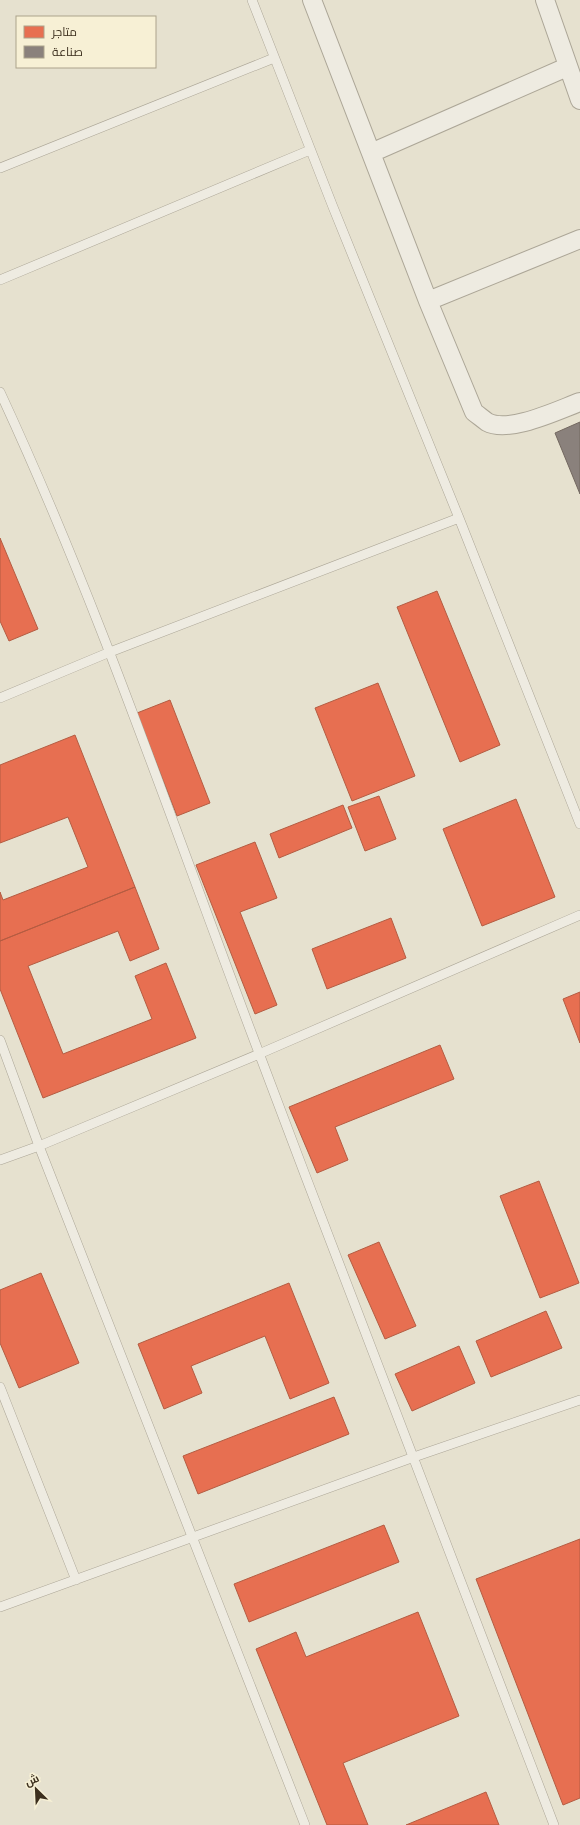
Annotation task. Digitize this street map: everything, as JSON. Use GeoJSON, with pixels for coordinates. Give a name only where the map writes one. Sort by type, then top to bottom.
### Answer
{"type":"FeatureCollection","features":[{"type":"Feature","properties":{"kind":"street"},"geometry":{"type":"LineString","coordinates":[[312,0],[428,301],[474,412],[488,423],[508,425],[525,423],[580,402]]}},
{"type":"Feature","properties":{"kind":"street"},"geometry":{"type":"LineString","coordinates":[[545,0],[580,100]]}},
{"type":"Feature","properties":{"kind":"street"},"geometry":{"type":"LineString","coordinates":[[371,153],[568,67]]}},
{"type":"Feature","properties":{"kind":"street"},"geometry":{"type":"LineString","coordinates":[[428,301],[580,239]]}},
{"type":"Feature","properties":{"kind":"lane"},"geometry":{"type":"LineString","coordinates":[[252,0],[310,150],[459,518],[580,824]]}},
{"type":"Feature","properties":{"kind":"lane"},"geometry":{"type":"LineString","coordinates":[[0,168],[274,58]]}},
{"type":"Feature","properties":{"kind":"lane"},"geometry":{"type":"LineString","coordinates":[[0,280],[310,150]]}},
{"type":"Feature","properties":{"kind":"lane"},"geometry":{"type":"LineString","coordinates":[[0,392],[38,475],[110,652],[259,1054],[554,1825]]}},
{"type":"Feature","properties":{"kind":"lane"},"geometry":{"type":"LineString","coordinates":[[0,698],[110,652],[459,518]]}},
{"type":"Feature","properties":{"kind":"lane"},"geometry":{"type":"LineString","coordinates":[[0,1160],[39,1146],[259,1054],[580,915]]}},
{"type":"Feature","properties":{"kind":"lane"},"geometry":{"type":"LineString","coordinates":[[0,1040],[39,1146],[306,1825]]}},
{"type":"Feature","properties":{"kind":"lane"},"geometry":{"type":"LineString","coordinates":[[0,1387],[76,1580]]}},
{"type":"Feature","properties":{"kind":"lane"},"geometry":{"type":"LineString","coordinates":[[0,1607],[414,1457],[580,1400]]}},
{"type":"Feature","properties":{"kind":"building: متاجر"},"geometry":{"type":"Polygon","coordinates":[[[0,538],[38,629],[9,641],[0,621],[0,538]]]}},
{"type":"Feature","properties":{"kind":"building: متاجر"},"geometry":{"type":"Polygon","coordinates":[[[437,591],[500,745],[460,762],[397,607],[437,591]]]}},
{"type":"Feature","properties":{"kind":"building: متاجر"},"geometry":{"type":"Polygon","coordinates":[[[378,683],[415,776],[352,801],[315,708],[378,683]]]}},
{"type":"Feature","properties":{"kind":"building: متاجر"},"geometry":{"type":"Polygon","coordinates":[[[170,700],[210,803],[177,816],[137,713],[170,700]]]}},
{"type":"Feature","properties":{"kind":"building: متاجر"},"geometry":{"type":"Polygon","coordinates":[[[75,735],[135,887],[0,941],[0,892],[3,900],[88,867],[68,817],[0,843],[0,765],[75,735]]]}},
{"type":"Feature","properties":{"kind":"building: متاجر"},"geometry":{"type":"Polygon","coordinates":[[[379,796],[396,839],[365,851],[348,807],[379,796]]]}},
{"type":"Feature","properties":{"kind":"building: متاجر"},"geometry":{"type":"Polygon","coordinates":[[[516,799],[555,897],[482,926],[443,829],[516,799]]]}},
{"type":"Feature","properties":{"kind":"building: متاجر"},"geometry":{"type":"Polygon","coordinates":[[[343,805],[352,828],[279,858],[270,834],[343,805]]]}},
{"type":"Feature","properties":{"kind":"building: متاجر"},"geometry":{"type":"Polygon","coordinates":[[[255,842],[277,898],[240,912],[277,1005],[255,1014],[196,865],[255,842]]]}},
{"type":"Feature","properties":{"kind":"building: متاجر"},"geometry":{"type":"Polygon","coordinates":[[[135,887],[159,949],[130,961],[118,931],[28,966],[63,1054],[152,1019],[135,976],[166,963],[196,1038],[43,1098],[0,989],[0,941],[135,887]]]}},
{"type":"Feature","properties":{"kind":"building: متاجر"},"geometry":{"type":"Polygon","coordinates":[[[391,918],[406,958],[327,989],[312,949],[391,918]]]}},
{"type":"Feature","properties":{"kind":"building: متاجر"},"geometry":{"type":"Polygon","coordinates":[[[580,992],[580,1043],[563,999],[580,992]]]}},
{"type":"Feature","properties":{"kind":"building: متاجر"},"geometry":{"type":"Polygon","coordinates":[[[440,1045],[454,1079],[335,1127],[348,1160],[317,1173],[289,1107],[440,1045]]]}},
{"type":"Feature","properties":{"kind":"building: متاجر"},"geometry":{"type":"Polygon","coordinates":[[[539,1181],[579,1283],[540,1298],[500,1196],[539,1181]]]}},
{"type":"Feature","properties":{"kind":"building: متاجر"},"geometry":{"type":"Polygon","coordinates":[[[379,1242],[416,1326],[385,1339],[348,1255],[379,1242]]]}},
{"type":"Feature","properties":{"kind":"building: متاجر"},"geometry":{"type":"Polygon","coordinates":[[[41,1273],[79,1363],[19,1388],[0,1343],[0,1290],[41,1273]]]}},
{"type":"Feature","properties":{"kind":"building: متاجر"},"geometry":{"type":"Polygon","coordinates":[[[289,1283],[329,1383],[290,1399],[265,1336],[191,1366],[202,1393],[164,1409],[138,1344],[289,1283]]]}},
{"type":"Feature","properties":{"kind":"building: متاجر"},"geometry":{"type":"Polygon","coordinates":[[[546,1311],[562,1348],[491,1377],[476,1341],[546,1311]]]}},
{"type":"Feature","properties":{"kind":"building: متاجر"},"geometry":{"type":"Polygon","coordinates":[[[459,1346],[475,1383],[412,1411],[395,1374],[459,1346]]]}},
{"type":"Feature","properties":{"kind":"building: متاجر"},"geometry":{"type":"Polygon","coordinates":[[[334,1397],[349,1434],[198,1494],[183,1456],[334,1397]]]}},
{"type":"Feature","properties":{"kind":"building: متاجر"},"geometry":{"type":"Polygon","coordinates":[[[384,1525],[399,1562],[249,1622],[234,1584],[384,1525]]]}},
{"type":"Feature","properties":{"kind":"building: متاجر"},"geometry":{"type":"Polygon","coordinates":[[[580,1539],[580,1798],[563,1805],[476,1579],[580,1539]]]}},
{"type":"Feature","properties":{"kind":"building: متاجر"},"geometry":{"type":"Polygon","coordinates":[[[418,1612],[459,1716],[343,1763],[368,1825],[327,1825],[256,1649],[296,1632],[306,1657],[418,1612]]]}},
{"type":"Feature","properties":{"kind":"building: متاجر"},"geometry":{"type":"Polygon","coordinates":[[[486,1792],[499,1825],[406,1825],[486,1792]]]}},
{"type":"Feature","properties":{"kind":"building: صناعة"},"geometry":{"type":"Polygon","coordinates":[[[580,422],[580,494],[555,433],[580,422]]]}}]}
